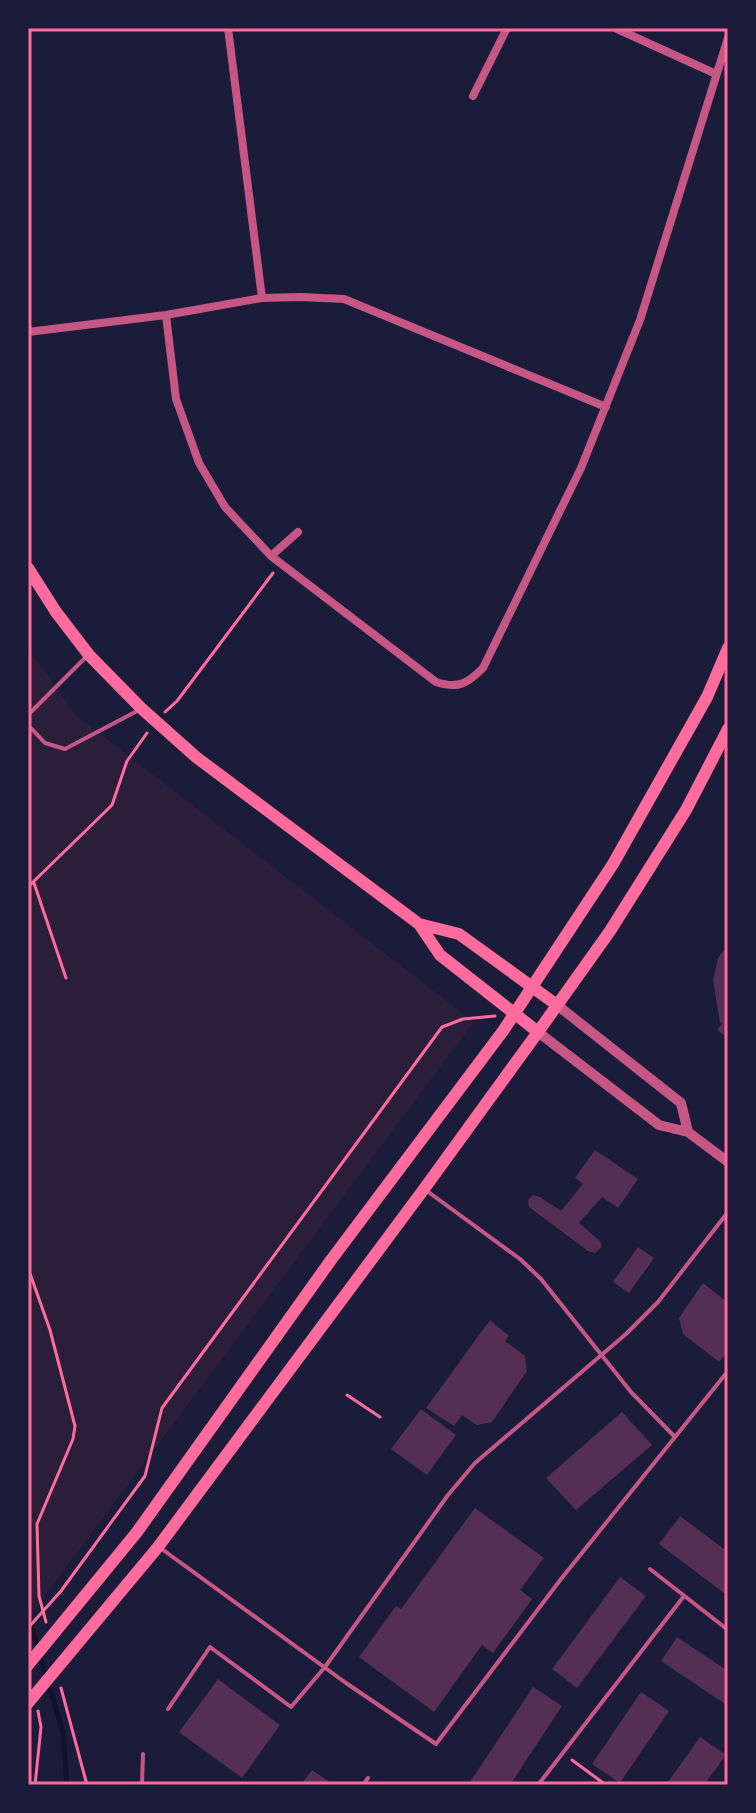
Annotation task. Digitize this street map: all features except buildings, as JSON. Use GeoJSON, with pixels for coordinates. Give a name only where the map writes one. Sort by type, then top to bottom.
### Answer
{"type":"FeatureCollection","features":[{"type":"Feature","properties":{"kind":"main road"},"geometry":{"type":"LineString","coordinates":[[28,568],[89,655],[141,708],[196,757],[419,924],[440,955],[538,1032]]}},
{"type":"Feature","properties":{"kind":"main road"},"geometry":{"type":"LineString","coordinates":[[28,1665],[52,1629],[137,1532],[331,1260],[515,1013],[613,864],[700,710],[728,648]]}},
{"type":"Feature","properties":{"kind":"main road"},"geometry":{"type":"LineString","coordinates":[[31,1701],[158,1547],[538,1032],[610,931],[686,810],[728,729]]}},
{"type":"Feature","properties":{"kind":"main road"},"geometry":{"type":"LineString","coordinates":[[419,924],[459,934],[557,1005]]}},
{"type":"Feature","properties":{"kind":"street"},"geometry":{"type":"LineString","coordinates":[[228,28],[262,298]]}},
{"type":"Feature","properties":{"kind":"street"},"geometry":{"type":"LineString","coordinates":[[473,96],[507,28]]}},
{"type":"Feature","properties":{"kind":"street"},"geometry":{"type":"LineString","coordinates":[[615,28],[716,74]]}},
{"type":"Feature","properties":{"kind":"street"},"geometry":{"type":"LineString","coordinates":[[166,315],[176,399],[199,463],[225,507],[271,556],[436,682],[453,688],[467,684],[483,668],[581,468],[606,407],[640,320],[728,38]]}},
{"type":"Feature","properties":{"kind":"street"},"geometry":{"type":"LineString","coordinates":[[28,332],[166,315],[262,298],[344,299],[606,407]]}},
{"type":"Feature","properties":{"kind":"street"},"geometry":{"type":"LineString","coordinates":[[271,556],[298,532]]}},
{"type":"Feature","properties":{"kind":"street"},"geometry":{"type":"LineString","coordinates":[[557,1005],[681,1103],[688,1132]]}},
{"type":"Feature","properties":{"kind":"street"},"geometry":{"type":"LineString","coordinates":[[538,1032],[659,1125],[688,1132],[728,1162]]}},
{"type":"Feature","properties":{"kind":"lane"},"geometry":{"type":"LineString","coordinates":[[28,715],[89,655]]}},
{"type":"Feature","properties":{"kind":"lane"},"geometry":{"type":"LineString","coordinates":[[28,725],[45,743],[65,749],[141,708]]}},
{"type":"Feature","properties":{"kind":"lane"},"geometry":{"type":"LineString","coordinates":[[424,1189],[520,1259],[541,1279],[631,1392],[674,1436]]}},
{"type":"Feature","properties":{"kind":"lane"},"geometry":{"type":"LineString","coordinates":[[168,1709],[210,1647],[291,1707],[325,1667],[448,1495],[475,1463],[658,1302],[728,1212]]}},
{"type":"Feature","properties":{"kind":"lane"},"geometry":{"type":"LineString","coordinates":[[158,1547],[436,1744],[674,1436],[728,1371]]}},
{"type":"Feature","properties":{"kind":"lane"},"geometry":{"type":"LineString","coordinates":[[650,1569],[728,1630]]}},
{"type":"Feature","properties":{"kind":"lane"},"geometry":{"type":"LineString","coordinates":[[538,1785],[684,1596]]}},
{"type":"Feature","properties":{"kind":"lane"},"geometry":{"type":"LineString","coordinates":[[142,1785],[143,1754]]}},
{"type":"Feature","properties":{"kind":"lane"},"geometry":{"type":"LineString","coordinates":[[363,1785],[368,1778]]}},
{"type":"Feature","properties":{"kind":"path"},"geometry":{"type":"LineString","coordinates":[[34,883],[66,978]]}},
{"type":"Feature","properties":{"kind":"path"},"geometry":{"type":"LineString","coordinates":[[28,1628],[61,1591],[145,1476],[162,1408],[442,1027],[463,1019],[515,1013]]}},
{"type":"Feature","properties":{"kind":"path"},"geometry":{"type":"LineString","coordinates":[[28,1268],[50,1330],[75,1426],[73,1439],[37,1524],[39,1596],[52,1629]]}},
{"type":"Feature","properties":{"kind":"path"},"geometry":{"type":"LineString","coordinates":[[347,1395],[380,1417]]}},
{"type":"Feature","properties":{"kind":"path"},"geometry":{"type":"LineString","coordinates":[[62,1689],[87,1785]]}},
{"type":"Feature","properties":{"kind":"path"},"geometry":{"type":"LineString","coordinates":[[31,1701],[41,1727],[35,1785]]}},
{"type":"Feature","properties":{"kind":"path"},"geometry":{"type":"LineString","coordinates":[[563,1752],[606,1785]]}},
{"type":"Feature","properties":{"kind":"shaded area"},"geometry":{"type":"Polygon","coordinates":[[[28,648],[76,715],[474,1022],[28,1618],[28,648]]]}},
{"type":"Feature","properties":{"kind":"waterway"},"geometry":{"type":"LineString","coordinates":[[28,1615],[63,1732],[67,1785]]}}]}
